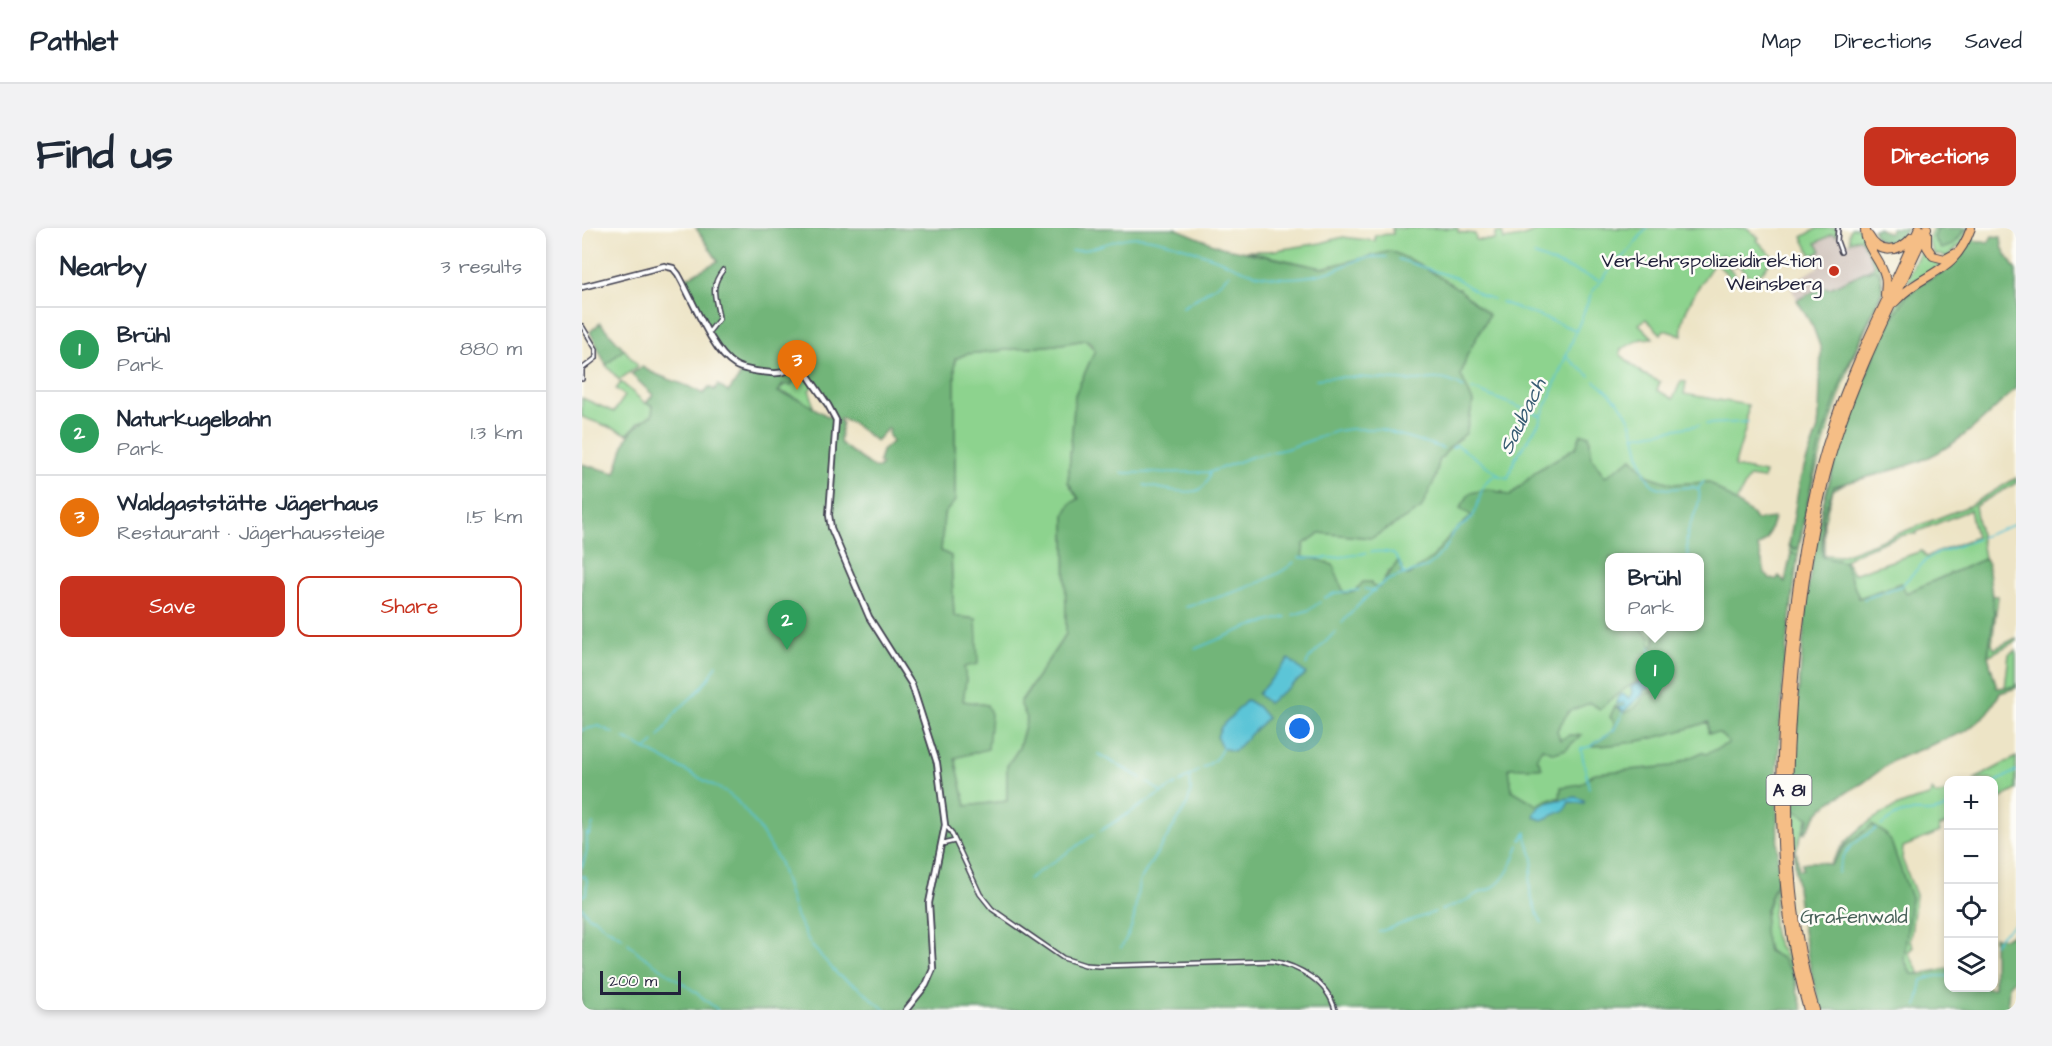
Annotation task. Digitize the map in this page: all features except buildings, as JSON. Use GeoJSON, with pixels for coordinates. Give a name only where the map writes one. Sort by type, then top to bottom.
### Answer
{"type":"FeatureCollection","features":[{"type":"Feature","properties":{"kind":"highway"},"geometry":{"type":"LineString","coordinates":[[1866,228],[1873,243],[1890,250],[1906,244],[1923,228]]}},
{"type":"Feature","properties":{"kind":"highway"},"geometry":{"type":"LineString","coordinates":[[1866,228],[1869,247],[1886,279],[1886,307]]}},
{"type":"Feature","properties":{"kind":"highway"},"geometry":{"type":"LineString","coordinates":[[1923,228],[1927,247],[1933,256],[1941,259],[1956,253],[1970,228]]}},
{"type":"Feature","properties":{"kind":"highway","name":"A 81"},"geometry":{"type":"LineString","coordinates":[[1808,1010],[1790,931],[1783,868],[1782,789],[1784,713],[1804,540],[1816,485],[1833,426],[1859,358],[1923,228]]}},
{"type":"Feature","properties":{"kind":"highway"},"geometry":{"type":"LineString","coordinates":[[1886,307],[1910,287],[1942,270],[1954,260],[1963,248],[1970,228]]}},
{"type":"Feature","properties":{"kind":"highway","name":"A 81"},"geometry":{"type":"LineString","coordinates":[[1815,1010],[1799,944],[1790,862],[1790,746],[1797,642],[1810,549],[1829,462],[1886,307]]}},
{"type":"Feature","properties":{"kind":"highway"},"geometry":{"type":"LineString","coordinates":[[1779,884],[1783,868]]}},
{"type":"Feature","properties":{"kind":"highway"},"geometry":{"type":"LineString","coordinates":[[1792,967],[1800,982]]}},
{"type":"Feature","properties":{"kind":"street"},"geometry":{"type":"LineString","coordinates":[[1838,228],[1837,241],[1841,252]]}},
{"type":"Feature","properties":{"kind":"street"},"geometry":{"type":"LineString","coordinates":[[582,287],[663,266],[673,268],[724,356],[742,368],[775,374],[795,368],[804,371],[835,418],[830,523],[868,618],[912,685],[937,763],[945,825],[929,903],[933,969],[926,985],[906,1010]]}},
{"type":"Feature","properties":{"kind":"street"},"geometry":{"type":"LineString","coordinates":[[709,332],[719,320],[714,302],[714,289],[716,279],[723,270]]}},
{"type":"Feature","properties":{"kind":"street"},"geometry":{"type":"LineString","coordinates":[[582,326],[596,349],[596,358],[582,369],[582,379]]}},
{"type":"Feature","properties":{"kind":"street"},"geometry":{"type":"LineString","coordinates":[[945,825],[980,894],[992,909],[1062,958],[1099,966],[1272,961],[1288,965],[1318,981],[1335,1010]]}},
{"type":"Feature","properties":{"kind":"street"},"geometry":{"type":"LineString","coordinates":[[942,844],[954,841]]}},
{"type":"Feature","properties":{"kind":"shaded area"},"geometry":{"type":"Polygon","coordinates":[[[1841,230],[1840,238],[1847,243],[1860,238],[1875,266],[1830,288],[1822,287],[1797,300],[1789,284],[1818,267],[1808,247],[1841,230]]]}},
{"type":"Feature","properties":{"kind":"green space"},"geometry":{"type":"Polygon","coordinates":[[[696,228],[1175,228],[1221,247],[1322,268],[1391,251],[1419,264],[1459,289],[1489,315],[1467,355],[1461,375],[1473,402],[1466,433],[1449,448],[1439,461],[1435,479],[1421,509],[1372,538],[1320,533],[1304,544],[1302,557],[1317,559],[1333,565],[1344,593],[1354,592],[1363,582],[1371,582],[1372,586],[1379,588],[1398,561],[1403,568],[1401,574],[1409,575],[1433,557],[1451,534],[1472,516],[1460,508],[1470,493],[1490,489],[1510,496],[1538,470],[1576,447],[1581,434],[1589,435],[1592,458],[1605,477],[1632,458],[1649,476],[1673,484],[1709,482],[1753,515],[1756,520],[1774,518],[1767,539],[1758,547],[1765,573],[1770,579],[1776,580],[1779,576],[1785,582],[1791,553],[1798,554],[1784,667],[1777,776],[1778,877],[1766,910],[1764,931],[1768,951],[1783,959],[1792,973],[1803,1010],[582,1010],[582,464],[615,473],[630,433],[652,415],[653,406],[646,403],[653,395],[631,374],[642,367],[703,394],[709,387],[714,390],[718,385],[728,392],[741,375],[718,350],[684,279],[718,261],[696,228]],[[1086,340],[966,354],[955,359],[955,501],[944,514],[941,551],[951,556],[954,616],[976,619],[978,664],[964,667],[966,680],[963,701],[987,705],[991,714],[988,749],[955,758],[966,806],[1007,801],[1007,766],[1019,748],[1027,718],[1020,703],[1066,634],[1065,514],[1071,503],[1079,499],[1068,482],[1075,395],[1095,350],[1086,340]],[[797,375],[791,386],[783,384],[778,392],[801,400],[827,416],[833,417],[813,385],[797,375]],[[840,418],[842,423],[840,442],[874,468],[879,468],[882,464],[879,462],[882,451],[892,442],[888,433],[890,429],[888,428],[876,441],[852,423],[840,418]],[[1285,666],[1259,694],[1268,702],[1305,675],[1301,671],[1285,666]],[[1665,668],[1623,690],[1600,709],[1590,703],[1569,711],[1557,730],[1560,740],[1569,735],[1581,735],[1566,749],[1554,753],[1542,748],[1537,757],[1542,768],[1509,768],[1512,790],[1537,805],[1551,798],[1560,798],[1561,787],[1581,784],[1595,773],[1672,766],[1729,743],[1719,733],[1708,733],[1708,722],[1650,738],[1620,744],[1591,746],[1614,730],[1614,722],[1610,717],[1615,706],[1625,713],[1636,707],[1646,694],[1668,684],[1675,673],[1665,668]]]}},
{"type":"Feature","properties":{"kind":"green space"},"geometry":{"type":"Polygon","coordinates":[[[1392,228],[1458,228],[1458,232],[1475,234],[1476,240],[1495,240],[1495,233],[1502,232],[1504,240],[1521,237],[1545,228],[1747,228],[1759,238],[1757,240],[1773,257],[1764,270],[1753,280],[1738,265],[1734,267],[1722,254],[1720,257],[1739,280],[1736,283],[1715,262],[1688,308],[1682,327],[1682,336],[1664,330],[1661,334],[1646,319],[1639,324],[1653,338],[1641,339],[1621,349],[1620,354],[1643,374],[1660,382],[1657,390],[1673,399],[1681,381],[1686,382],[1684,394],[1748,405],[1746,427],[1734,467],[1765,473],[1763,479],[1749,477],[1736,502],[1709,482],[1673,484],[1649,476],[1632,458],[1605,478],[1592,458],[1589,435],[1576,447],[1538,470],[1509,496],[1501,491],[1451,534],[1433,557],[1409,575],[1401,574],[1395,566],[1388,572],[1379,588],[1370,587],[1344,593],[1317,559],[1302,557],[1304,544],[1320,533],[1372,538],[1435,479],[1439,461],[1449,448],[1466,433],[1473,402],[1461,375],[1467,355],[1489,315],[1391,252],[1322,268],[1245,251],[1270,251],[1343,237],[1375,241],[1375,235],[1393,234],[1392,228]]]}},
{"type":"Feature","properties":{"kind":"green space"},"geometry":{"type":"Polygon","coordinates":[[[1818,228],[1837,228],[1836,236],[1832,234],[1816,243],[1821,251],[1812,256],[1802,237],[1818,228]]]}},
{"type":"Feature","properties":{"kind":"green space"},"geometry":{"type":"Polygon","coordinates":[[[1851,228],[1864,228],[1881,270],[1883,291],[1851,362],[1826,436],[1811,489],[1798,554],[1791,553],[1789,545],[1794,550],[1819,447],[1844,374],[1882,291],[1877,270],[1864,272],[1875,266],[1860,238],[1850,242],[1851,228]]]}},
{"type":"Feature","properties":{"kind":"green space"},"geometry":{"type":"Polygon","coordinates":[[[1878,228],[1889,232],[1891,228],[1907,228],[1898,239],[1885,242],[1878,239],[1874,233],[1873,229],[1878,228]]]}},
{"type":"Feature","properties":{"kind":"green space"},"geometry":{"type":"Polygon","coordinates":[[[1933,228],[1938,228],[1934,238],[1957,241],[1965,228],[1968,228],[1960,245],[1947,257],[1934,254],[1928,240],[1933,228]]]}},
{"type":"Feature","properties":{"kind":"green space"},"geometry":{"type":"Polygon","coordinates":[[[1938,228],[1965,228],[1953,245],[1941,249],[1934,238],[1938,228]]]}},
{"type":"Feature","properties":{"kind":"green space"},"geometry":{"type":"Polygon","coordinates":[[[1972,228],[1976,228],[1975,232],[1973,230],[1970,240],[1950,268],[1914,288],[1891,321],[1841,441],[1821,512],[1838,449],[1852,408],[1893,311],[1909,290],[1952,263],[1964,247],[1972,228]]]}},
{"type":"Feature","properties":{"kind":"green space"},"geometry":{"type":"Polygon","coordinates":[[[1974,229],[1973,240],[1988,243],[1992,236],[2001,237],[2002,247],[2016,271],[2016,388],[1957,441],[1930,457],[1834,486],[1823,516],[1822,557],[1844,562],[1859,598],[1901,583],[1906,593],[1984,559],[1988,563],[1994,613],[1988,656],[1997,688],[2016,686],[2016,688],[2000,693],[1988,713],[1966,731],[1894,760],[1863,783],[1831,801],[1818,813],[1803,833],[1809,818],[1793,810],[1796,719],[1808,587],[1821,512],[1841,441],[1870,366],[1891,321],[1905,298],[1921,283],[1951,268],[1963,252],[1974,229]]]}},
{"type":"Feature","properties":{"kind":"green space"},"geometry":{"type":"Polygon","coordinates":[[[1921,250],[1930,259],[1949,259],[1919,279],[1906,281],[1921,250]]]}},
{"type":"Feature","properties":{"kind":"green space"},"geometry":{"type":"Polygon","coordinates":[[[1877,269],[1881,278],[1882,291],[1844,374],[1819,447],[1798,548],[1794,550],[1789,545],[1800,479],[1818,429],[1821,349],[1813,327],[1797,300],[1823,287],[1830,288],[1864,272],[1877,269]]]}},
{"type":"Feature","properties":{"kind":"green space"},"geometry":{"type":"Polygon","coordinates":[[[600,323],[624,349],[606,365],[590,332],[600,323]]]}},
{"type":"Feature","properties":{"kind":"green space"},"geometry":{"type":"Polygon","coordinates":[[[1085,340],[1095,350],[1075,395],[1068,482],[1079,500],[1065,514],[1066,634],[1020,702],[1027,718],[1019,748],[1007,766],[1007,801],[966,806],[955,758],[987,705],[963,701],[966,680],[963,666],[976,619],[954,616],[951,556],[941,551],[944,514],[955,500],[955,359],[966,354],[1085,340]]]}},
{"type":"Feature","properties":{"kind":"green space"},"geometry":{"type":"Polygon","coordinates":[[[624,349],[638,366],[619,380],[606,365],[624,349]]]}},
{"type":"Feature","properties":{"kind":"green space"},"geometry":{"type":"Polygon","coordinates":[[[800,374],[806,377],[813,386],[809,390],[813,407],[788,394],[778,392],[788,381],[800,374]]]}},
{"type":"Feature","properties":{"kind":"green space"},"geometry":{"type":"Polygon","coordinates":[[[621,382],[645,403],[653,406],[652,415],[638,423],[628,434],[582,417],[582,398],[614,412],[625,396],[616,389],[621,382]]]}},
{"type":"Feature","properties":{"kind":"green space"},"geometry":{"type":"Polygon","coordinates":[[[2016,478],[2016,483],[1975,506],[1984,558],[1988,563],[1984,559],[1906,593],[1901,583],[1859,598],[1844,562],[1822,557],[1823,516],[1834,486],[1845,483],[1833,490],[1824,522],[1824,555],[1841,556],[1969,506],[2016,478]],[[1970,510],[1916,532],[1916,534],[1880,543],[1845,560],[1853,574],[1922,551],[1926,557],[1976,537],[1970,510]]]}},
{"type":"Feature","properties":{"kind":"green space"},"geometry":{"type":"Polygon","coordinates":[[[1992,596],[1998,596],[1992,644],[1994,649],[2016,638],[2016,641],[1988,656],[1994,613],[1992,596]]]}},
{"type":"Feature","properties":{"kind":"green space"},"geometry":{"type":"Polygon","coordinates":[[[1619,631],[1667,631],[1728,692],[1730,762],[1585,801],[1416,817],[1619,631]]]}},
{"type":"Feature","properties":{"kind":"green space"},"geometry":{"type":"Polygon","coordinates":[[[2016,650],[2016,686],[2005,688],[2009,654],[2016,650]]]}},
{"type":"Feature","properties":{"kind":"green space"},"geometry":{"type":"Polygon","coordinates":[[[2016,757],[2016,790],[1998,800],[1998,776],[1980,776],[2016,757]]]}},
{"type":"Feature","properties":{"kind":"green space"},"geometry":{"type":"Polygon","coordinates":[[[1932,790],[1936,795],[1944,793],[1944,825],[1939,827],[1940,832],[1903,847],[1902,859],[1916,895],[1910,941],[1913,947],[1908,952],[1920,974],[1912,974],[1904,959],[1911,898],[1891,842],[1885,834],[1846,845],[1831,866],[1829,865],[1846,842],[1864,825],[1895,807],[1929,796],[1932,790]]]}},
{"type":"Feature","properties":{"kind":"green space"},"geometry":{"type":"Polygon","coordinates":[[[1793,810],[1808,817],[1796,850],[1794,848],[1793,810]]]}},
{"type":"Feature","properties":{"kind":"green space","name":"Grafenwald"},"geometry":{"type":"Polygon","coordinates":[[[1872,825],[1885,833],[1891,842],[1911,898],[1904,959],[1911,974],[1944,969],[1944,992],[1998,992],[1998,937],[2005,938],[2016,932],[2016,978],[2009,985],[2008,1003],[2012,1010],[1822,1010],[1803,930],[1794,848],[1799,870],[1803,869],[1802,863],[1806,862],[1831,865],[1846,845],[1872,825]]]}},
{"type":"Feature","properties":{"kind":"green space"},"geometry":{"type":"Polygon","coordinates":[[[1778,877],[1773,912],[1774,934],[1795,975],[1797,990],[1788,968],[1770,953],[1764,935],[1766,915],[1778,877]]]}},
{"type":"Feature","properties":{"kind":"green space"},"geometry":{"type":"Polygon","coordinates":[[[1780,884],[1793,967],[1778,927],[1780,884]]]}},
{"type":"Feature","properties":{"kind":"water"},"geometry":{"type":"Polygon","coordinates":[[[1289,659],[1306,674],[1268,703],[1258,694],[1289,659]]]}},
{"type":"Feature","properties":{"kind":"water"},"geometry":{"type":"Polygon","coordinates":[[[1670,673],[1668,680],[1663,680],[1644,690],[1642,695],[1624,711],[1618,707],[1625,706],[1624,703],[1617,704],[1619,696],[1622,694],[1630,698],[1631,687],[1649,677],[1670,673]]]}},
{"type":"Feature","properties":{"kind":"water"},"geometry":{"type":"Polygon","coordinates":[[[1247,700],[1257,706],[1267,718],[1234,751],[1222,748],[1217,737],[1221,727],[1247,700]]]}},
{"type":"Feature","properties":{"kind":"water"},"geometry":{"type":"Polygon","coordinates":[[[1576,797],[1584,800],[1584,803],[1569,802],[1565,810],[1542,820],[1534,817],[1539,807],[1544,804],[1576,797]]]}},
{"type":"Feature","properties":{"kind":"waterway","name":"Saubach"},"geometry":{"type":"LineString","coordinates":[[1342,623],[1385,582],[1431,564],[1448,545],[1452,534],[1473,516],[1483,488],[1490,478],[1496,475],[1508,478],[1515,459],[1539,423],[1592,292],[1647,228]]}},
{"type":"Feature","properties":{"kind":"waterway"},"geometry":{"type":"LineString","coordinates":[[1071,251],[1090,249],[1127,238],[1146,238],[1189,249],[1251,273],[1285,278],[1323,273],[1365,258],[1387,257]]}},
{"type":"Feature","properties":{"kind":"waterway"},"geometry":{"type":"LineString","coordinates":[[1534,255],[1598,280]]}},
{"type":"Feature","properties":{"kind":"waterway"},"geometry":{"type":"LineString","coordinates":[[1398,259],[1456,278],[1481,295],[1493,299]]}},
{"type":"Feature","properties":{"kind":"waterway"},"geometry":{"type":"LineString","coordinates":[[1183,307],[1230,274]]}},
{"type":"Feature","properties":{"kind":"waterway"},"geometry":{"type":"LineString","coordinates":[[1501,302],[1576,330]]}},
{"type":"Feature","properties":{"kind":"waterway"},"geometry":{"type":"LineString","coordinates":[[1565,356],[1590,376]]}},
{"type":"Feature","properties":{"kind":"waterway"},"geometry":{"type":"LineString","coordinates":[[1316,379],[1341,377],[1414,381],[1442,379],[1464,388]]}},
{"type":"Feature","properties":{"kind":"waterway"},"geometry":{"type":"LineString","coordinates":[[1595,381],[1625,411],[1633,430],[1645,474],[1653,485],[1667,489],[1694,487],[1699,490],[1698,506],[1687,537],[1688,553]]}},
{"type":"Feature","properties":{"kind":"waterway"},"geometry":{"type":"LineString","coordinates":[[1472,389],[1542,416]]}},
{"type":"Feature","properties":{"kind":"waterway"},"geometry":{"type":"LineString","coordinates":[[1706,424],[1748,422]]}},
{"type":"Feature","properties":{"kind":"waterway"},"geometry":{"type":"LineString","coordinates":[[1635,436],[1699,425]]}},
{"type":"Feature","properties":{"kind":"waterway"},"geometry":{"type":"LineString","coordinates":[[1122,473],[1210,472],[1254,456],[1286,449],[1337,431],[1350,429],[1380,429],[1443,448]]}},
{"type":"Feature","properties":{"kind":"waterway"},"geometry":{"type":"LineString","coordinates":[[1452,448],[1457,445],[1498,474]]}},
{"type":"Feature","properties":{"kind":"waterway"},"geometry":{"type":"LineString","coordinates":[[1144,485],[1173,491],[1196,491],[1204,486],[1210,472]]}},
{"type":"Feature","properties":{"kind":"waterway"},"geometry":{"type":"LineString","coordinates":[[1698,489],[1704,481]]}},
{"type":"Feature","properties":{"kind":"waterway"},"geometry":{"type":"LineString","coordinates":[[1981,537],[2016,524]]}},
{"type":"Feature","properties":{"kind":"waterway"},"geometry":{"type":"LineString","coordinates":[[1864,599],[1901,586],[1933,555],[1977,539]]}},
{"type":"Feature","properties":{"kind":"waterway"},"geometry":{"type":"LineString","coordinates":[[1371,552],[1394,554],[1404,574]]}},
{"type":"Feature","properties":{"kind":"waterway"},"geometry":{"type":"LineString","coordinates":[[1299,558],[1334,558],[1366,553]]}},
{"type":"Feature","properties":{"kind":"waterway"},"geometry":{"type":"LineString","coordinates":[[1186,607],[1258,583],[1294,562]]}},
{"type":"Feature","properties":{"kind":"waterway","name":"Saubach"},"geometry":{"type":"LineString","coordinates":[[1365,589],[1375,591]]}},
{"type":"Feature","properties":{"kind":"waterway"},"geometry":{"type":"LineString","coordinates":[[1324,598],[1335,593],[1359,590]]}},
{"type":"Feature","properties":{"kind":"waterway"},"geometry":{"type":"LineString","coordinates":[[1293,615],[1309,610],[1320,602]]}},
{"type":"Feature","properties":{"kind":"waterway"},"geometry":{"type":"LineString","coordinates":[[1195,649],[1248,627],[1286,617]]}},
{"type":"Feature","properties":{"kind":"waterway","name":"Saubach"},"geometry":{"type":"LineString","coordinates":[[1306,665],[1336,631]]}},
{"type":"Feature","properties":{"kind":"waterway"},"geometry":{"type":"LineString","coordinates":[[1650,647],[1651,678]]}},
{"type":"Feature","properties":{"kind":"waterway"},"geometry":{"type":"LineString","coordinates":[[659,737],[676,712],[704,685],[717,665]]}},
{"type":"Feature","properties":{"kind":"waterway"},"geometry":{"type":"LineString","coordinates":[[1589,788],[1581,749],[1591,746],[1614,730],[1623,712]]}},
{"type":"Feature","properties":{"kind":"waterway"},"geometry":{"type":"LineString","coordinates":[[582,730],[599,726],[613,733]]}},
{"type":"Feature","properties":{"kind":"waterway"},"geometry":{"type":"LineString","coordinates":[[624,738],[726,792],[736,800],[757,825],[779,861],[796,916],[811,945],[839,976],[858,987],[885,1010]]}},
{"type":"Feature","properties":{"kind":"waterway"},"geometry":{"type":"LineString","coordinates":[[646,749],[654,742]]}},
{"type":"Feature","properties":{"kind":"waterway"},"geometry":{"type":"LineString","coordinates":[[1203,768],[1217,757],[1222,748]]}},
{"type":"Feature","properties":{"kind":"waterway"},"geometry":{"type":"LineString","coordinates":[[1098,754],[1141,778]]}},
{"type":"Feature","properties":{"kind":"waterway"},"geometry":{"type":"LineString","coordinates":[[1180,782],[1198,771]]}},
{"type":"Feature","properties":{"kind":"waterway"},"geometry":{"type":"LineString","coordinates":[[1998,781],[2016,771]]}},
{"type":"Feature","properties":{"kind":"waterway"},"geometry":{"type":"LineString","coordinates":[[1121,948],[1134,918],[1139,882],[1187,805],[1191,791],[1190,776]]}},
{"type":"Feature","properties":{"kind":"waterway"},"geometry":{"type":"LineString","coordinates":[[1147,782],[1161,792]]}},
{"type":"Feature","properties":{"kind":"waterway"},"geometry":{"type":"LineString","coordinates":[[1100,831],[1176,784]]}},
{"type":"Feature","properties":{"kind":"waterway"},"geometry":{"type":"LineString","coordinates":[[1881,826],[1900,814],[1930,812],[1944,808]]}},
{"type":"Feature","properties":{"kind":"waterway"},"geometry":{"type":"LineString","coordinates":[[582,867],[587,851],[587,833],[589,835],[593,824]]}},
{"type":"Feature","properties":{"kind":"waterway"},"geometry":{"type":"LineString","coordinates":[[1838,873],[1843,857],[1851,846],[1876,829]]}},
{"type":"Feature","properties":{"kind":"waterway"},"geometry":{"type":"LineString","coordinates":[[1526,832],[1533,859],[1531,896],[1542,923]]}},
{"type":"Feature","properties":{"kind":"waterway"},"geometry":{"type":"LineString","coordinates":[[1521,840],[1526,833]]}},
{"type":"Feature","properties":{"kind":"waterway"},"geometry":{"type":"LineString","coordinates":[[1028,879],[1095,834]]}},
{"type":"Feature","properties":{"kind":"waterway"},"geometry":{"type":"LineString","coordinates":[[1441,910],[1490,889],[1502,880],[1519,845]]}},
{"type":"Feature","properties":{"kind":"waterway"},"geometry":{"type":"LineString","coordinates":[[582,877],[585,876],[587,881],[586,894],[582,896]]}},
{"type":"Feature","properties":{"kind":"waterway"},"geometry":{"type":"LineString","coordinates":[[582,907],[588,916],[623,938]]}},
{"type":"Feature","properties":{"kind":"waterway"},"geometry":{"type":"LineString","coordinates":[[1379,932],[1435,912]]}},
{"type":"Feature","properties":{"kind":"waterway"},"geometry":{"type":"LineString","coordinates":[[1998,939],[2016,923]]}},
{"type":"Feature","properties":{"kind":"waterway"},"geometry":{"type":"LineString","coordinates":[[628,943],[718,1010]]}},
{"type":"Feature","properties":{"kind":"waterway"},"geometry":{"type":"LineString","coordinates":[[1917,1006],[1922,980],[1944,976]]}},
{"type":"Feature","properties":{"kind":"place","name":"Verkehrspolizeidirektion Weinsberg"},"geometry":{"type":"Point","coordinates":[1834,271]}},
{"type":"Feature","properties":{"kind":"place","name":"Waldgaststätte Jägerhaus"},"geometry":{"type":"Point","coordinates":[797,390]}},
{"type":"Feature","properties":{"kind":"place","name":"Naturkugelbahn"},"geometry":{"type":"Point","coordinates":[787,650]}},
{"type":"Feature","properties":{"kind":"place","name":"Brühl"},"geometry":{"type":"Point","coordinates":[1655,700]}}]}
